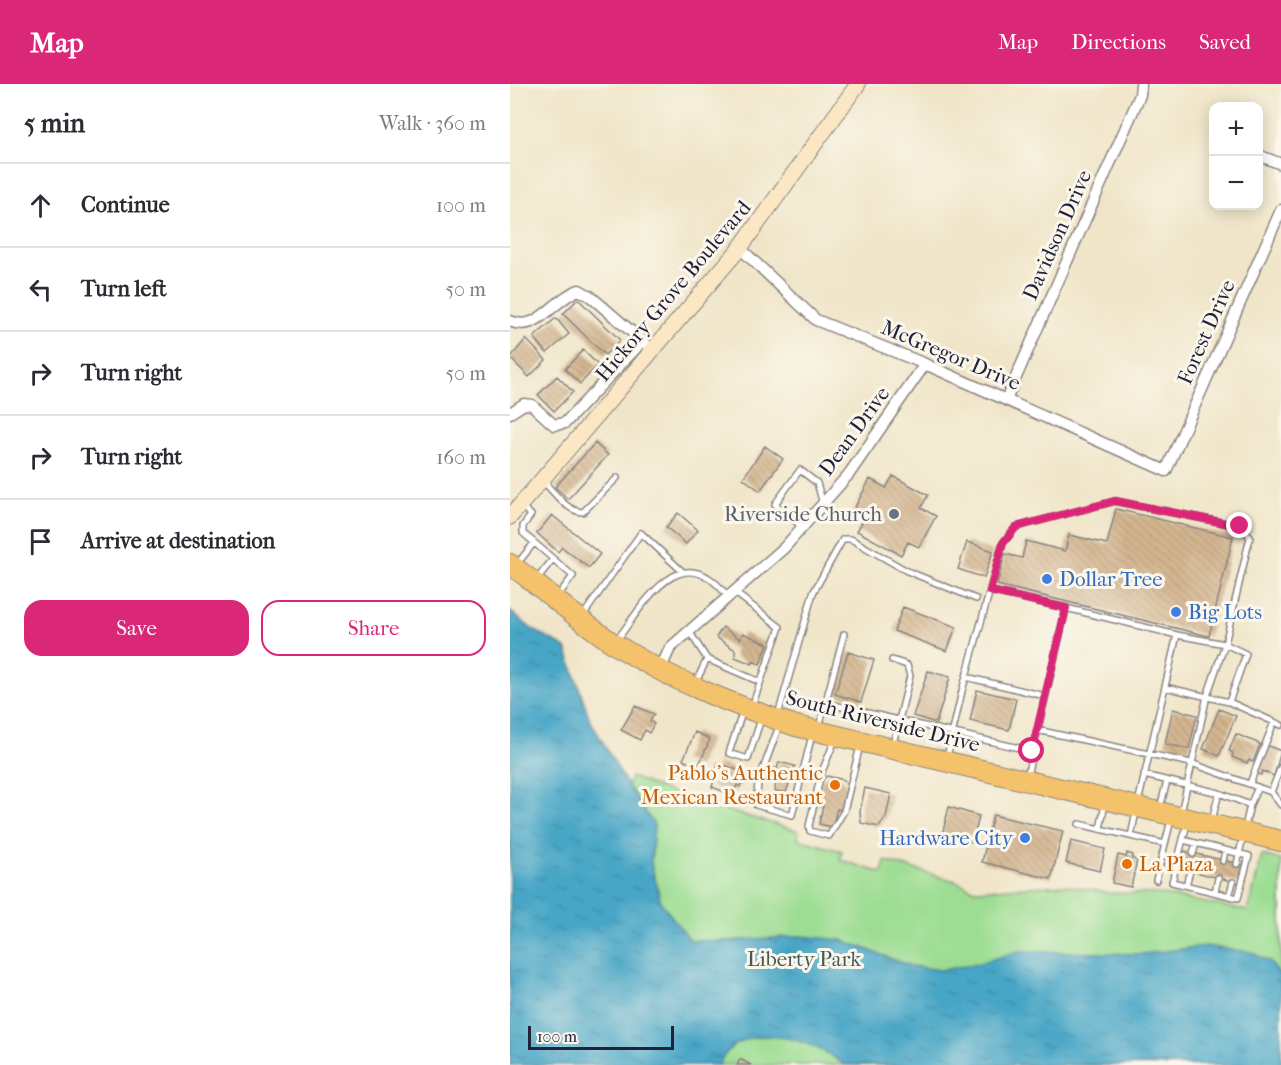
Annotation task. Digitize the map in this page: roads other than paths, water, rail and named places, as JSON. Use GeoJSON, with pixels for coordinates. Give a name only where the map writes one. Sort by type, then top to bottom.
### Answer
{"type":"FeatureCollection","features":[{"type":"Feature","properties":{"kind":"highway","name":"South Riverside Drive"},"geometry":{"type":"LineString","coordinates":[[512,566],[615,644],[693,687],[763,715],[822,732],[1281,842]]}},
{"type":"Feature","properties":{"kind":"street","name":"Hickory Grove Boulevard"},"geometry":{"type":"LineString","coordinates":[[510,517],[740,248],[858,84]]}},
{"type":"Feature","properties":{"kind":"street","name":"Davidson Drive"},"geometry":{"type":"LineString","coordinates":[[1006,400],[1140,95],[1141,84]]}},
{"type":"Feature","properties":{"kind":"street"},"geometry":{"type":"LineString","coordinates":[[1261,156],[1281,164]]}},
{"type":"Feature","properties":{"kind":"street","name":"Forest Drive"},"geometry":{"type":"LineString","coordinates":[[1166,471],[1281,210]]}},
{"type":"Feature","properties":{"kind":"street","name":"McGregor Drive"},"geometry":{"type":"LineString","coordinates":[[740,248],[816,320],[925,364],[1166,471]]}},
{"type":"Feature","properties":{"kind":"street"},"geometry":{"type":"LineString","coordinates":[[510,321],[520,326],[532,324],[569,293],[579,290],[654,349]]}},
{"type":"Feature","properties":{"kind":"street"},"geometry":{"type":"LineString","coordinates":[[510,413],[524,404],[532,405],[554,425],[565,423],[636,348],[640,340]]}},
{"type":"Feature","properties":{"kind":"street","name":"Dean Drive"},"geometry":{"type":"LineString","coordinates":[[660,670],[670,648],[784,548],[849,474],[925,364]]}},
{"type":"Feature","properties":{"kind":"lane"},"geometry":{"type":"LineString","coordinates":[[802,528],[775,504],[800,470],[817,483],[823,504]]}},
{"type":"Feature","properties":{"kind":"lane"},"geometry":{"type":"LineString","coordinates":[[542,480],[576,512],[583,512],[617,478]]}},
{"type":"Feature","properties":{"kind":"lane"},"geometry":{"type":"LineString","coordinates":[[946,761],[966,676],[1003,543],[1016,527],[1115,501],[1240,526],[1250,537],[1225,644],[1207,696],[1187,786],[1165,844],[1156,880]]}},
{"type":"Feature","properties":{"kind":"lane"},"geometry":{"type":"LineString","coordinates":[[520,505],[531,515],[523,525],[523,533],[573,576],[556,598]]}},
{"type":"Feature","properties":{"kind":"lane"},"geometry":{"type":"LineString","coordinates":[[582,618],[641,533],[683,572]]}},
{"type":"Feature","properties":{"kind":"lane"},"geometry":{"type":"LineString","coordinates":[[763,715],[729,753],[748,759],[763,715],[813,593],[843,539],[851,540],[907,571],[976,599]]}},
{"type":"Feature","properties":{"kind":"lane"},"geometry":{"type":"LineString","coordinates":[[512,566],[534,543]]}},
{"type":"Feature","properties":{"kind":"lane"},"geometry":{"type":"LineString","coordinates":[[535,582],[553,559]]}},
{"type":"Feature","properties":{"kind":"lane"},"geometry":{"type":"LineString","coordinates":[[615,644],[658,586],[669,577],[683,572],[692,572],[713,580],[731,595],[780,627],[760,682],[763,715],[756,805],[792,815],[822,732]]}},
{"type":"Feature","properties":{"kind":"lane"},"geometry":{"type":"LineString","coordinates":[[990,591],[1225,644],[1246,654],[1229,702]]}},
{"type":"Feature","properties":{"kind":"lane"},"geometry":{"type":"LineString","coordinates":[[1026,780],[1066,608]]}},
{"type":"Feature","properties":{"kind":"lane"},"geometry":{"type":"LineString","coordinates":[[689,631],[707,659],[760,682]]}},
{"type":"Feature","properties":{"kind":"lane"},"geometry":{"type":"LineString","coordinates":[[844,634],[825,703],[820,774],[808,826],[810,831],[829,836],[844,812],[861,741]]}},
{"type":"Feature","properties":{"kind":"lane"},"geometry":{"type":"LineString","coordinates":[[1131,836],[1177,634]]}},
{"type":"Feature","properties":{"kind":"lane"},"geometry":{"type":"LineString","coordinates":[[693,687],[707,659]]}},
{"type":"Feature","properties":{"kind":"lane"},"geometry":{"type":"LineString","coordinates":[[892,660],[907,665],[910,676],[892,749]]}},
{"type":"Feature","properties":{"kind":"lane"},"geometry":{"type":"LineString","coordinates":[[966,676],[1045,696]]}},
{"type":"Feature","properties":{"kind":"lane"},"geometry":{"type":"LineString","coordinates":[[1165,687],[1229,702],[1281,725]]}},
{"type":"Feature","properties":{"kind":"lane"},"geometry":{"type":"LineString","coordinates":[[825,703],[1032,751]]}},
{"type":"Feature","properties":{"kind":"lane"},"geometry":{"type":"LineString","coordinates":[[1250,783],[1274,722]]}},
{"type":"Feature","properties":{"kind":"lane"},"geometry":{"type":"LineString","coordinates":[[1037,730],[1191,763],[1271,792],[1281,805]]}},
{"type":"Feature","properties":{"kind":"lane"},"geometry":{"type":"LineString","coordinates":[[1271,792],[1281,767]]}},
{"type":"Feature","properties":{"kind":"lane"},"geometry":{"type":"LineString","coordinates":[[1144,775],[1219,793],[1250,805]]}},
{"type":"Feature","properties":{"kind":"lane"},"geometry":{"type":"LineString","coordinates":[[1167,781],[1183,840],[1172,882],[1238,898],[1249,856],[1183,840]]}},
{"type":"Feature","properties":{"kind":"lane"},"geometry":{"type":"LineString","coordinates":[[1237,864],[1250,805],[1258,787]]}},
{"type":"Feature","properties":{"kind":"lane"},"geometry":{"type":"LineString","coordinates":[[1211,825],[1219,793]]}},
{"type":"Feature","properties":{"kind":"lane"},"geometry":{"type":"LineString","coordinates":[[1100,829],[1107,800]]}},
{"type":"Feature","properties":{"kind":"lane"},"geometry":{"type":"LineString","coordinates":[[1079,824],[1165,844]]}},
{"type":"Feature","properties":{"kind":"lane"},"geometry":{"type":"LineString","coordinates":[[1193,854],[1196,843]]}},
{"type":"Feature","properties":{"kind":"lane"},"geometry":{"type":"LineString","coordinates":[[1223,861],[1225,850]]}},
{"type":"Feature","properties":{"kind":"lane"},"geometry":{"type":"LineString","coordinates":[[1186,885],[1190,871]]}},
{"type":"Feature","properties":{"kind":"lane"},"geometry":{"type":"LineString","coordinates":[[1215,892],[1218,878]]}},
{"type":"Feature","properties":{"kind":"lane"},"geometry":{"type":"LineString","coordinates":[[1229,896],[1233,882]]}},
{"type":"Feature","properties":{"kind":"water"},"geometry":{"type":"Polygon","coordinates":[[[510,611],[532,629],[566,648],[590,720],[628,786],[654,825],[651,863],[661,903],[690,940],[725,941],[800,936],[842,940],[911,966],[941,970],[977,964],[1018,951],[1142,954],[1205,946],[1251,952],[1270,962],[1281,977],[1281,1065],[844,1065],[831,1055],[796,1040],[759,1037],[743,1041],[729,1050],[719,1065],[510,1065],[510,611]]]}},
{"type":"Feature","properties":{"kind":"place","name":"Riverside Church"},"geometry":{"type":"Point","coordinates":[894,514]}},
{"type":"Feature","properties":{"kind":"place","name":"Dollar Tree"},"geometry":{"type":"Point","coordinates":[1047,579]}},
{"type":"Feature","properties":{"kind":"place","name":"Big Lots"},"geometry":{"type":"Point","coordinates":[1176,612]}},
{"type":"Feature","properties":{"kind":"place","name":"Pablo's Authentic Mexican Restaurant"},"geometry":{"type":"Point","coordinates":[835,785]}},
{"type":"Feature","properties":{"kind":"place","name":"Hardware City"},"geometry":{"type":"Point","coordinates":[1025,838]}},
{"type":"Feature","properties":{"kind":"place","name":"La Plaza"},"geometry":{"type":"Point","coordinates":[1127,864]}},
{"type":"Feature","properties":{"kind":"park label","name":"Liberty Park"},"geometry":{"type":"Point","coordinates":[804,959]}}]}
